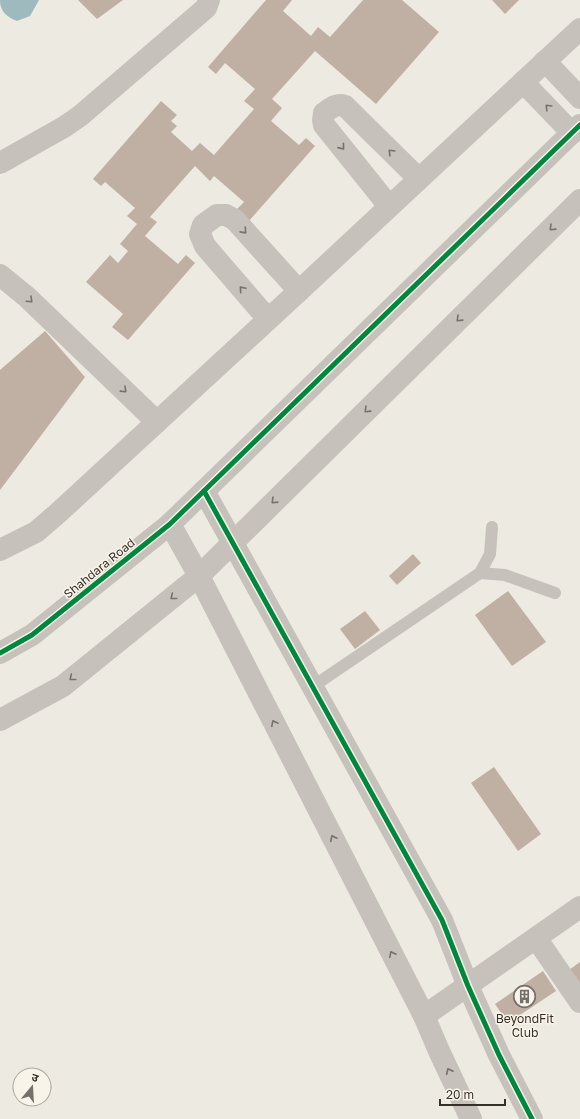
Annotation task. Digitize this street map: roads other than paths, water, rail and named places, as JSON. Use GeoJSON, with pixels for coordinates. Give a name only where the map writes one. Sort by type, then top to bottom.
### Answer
{"type":"FeatureCollection","features":[{"type":"Feature","properties":{"kind":"street"},"geometry":{"type":"LineString","coordinates":[[0,163],[64,127],[80,116],[206,8],[209,0]]}},
{"type":"Feature","properties":{"kind":"street"},"geometry":{"type":"LineString","coordinates":[[2,546],[36,532],[41,528],[299,291],[580,28]]}},
{"type":"Feature","properties":{"kind":"street"},"geometry":{"type":"LineString","coordinates":[[545,61],[580,98]]}},
{"type":"Feature","properties":{"kind":"street"},"geometry":{"type":"LineString","coordinates":[[523,82],[576,129]]}},
{"type":"Feature","properties":{"kind":"street"},"geometry":{"type":"LineString","coordinates":[[389,206],[324,125],[324,113],[339,104],[345,106],[418,179]]}},
{"type":"Feature","properties":{"kind":"street","name":"Shahdara Road"},"geometry":{"type":"LineString","coordinates":[[0,653],[32,635],[170,524],[242,456],[576,129]]}},
{"type":"Feature","properties":{"kind":"street"},"geometry":{"type":"LineString","coordinates":[[0,720],[63,686],[199,576],[580,200]]}},
{"type":"Feature","properties":{"kind":"street"},"geometry":{"type":"LineString","coordinates":[[268,318],[205,246],[200,234],[203,225],[217,215],[226,215],[234,220],[299,291]]}},
{"type":"Feature","properties":{"kind":"street"},"geometry":{"type":"LineString","coordinates":[[0,274],[27,297],[157,422]]}},
{"type":"Feature","properties":{"kind":"street"},"geometry":{"type":"LineString","coordinates":[[204,491],[442,920],[468,986],[499,1055],[532,1119]]}},
{"type":"Feature","properties":{"kind":"street"},"geometry":{"type":"LineString","coordinates":[[170,524],[199,576],[424,1016],[471,1119]]}},
{"type":"Feature","properties":{"kind":"street"},"geometry":{"type":"LineString","coordinates":[[424,1016],[580,907]]}},
{"type":"Feature","properties":{"kind":"street"},"geometry":{"type":"LineString","coordinates":[[536,938],[580,1002]]}},
{"type":"Feature","properties":{"kind":"lane"},"geometry":{"type":"LineString","coordinates":[[312,687],[480,573],[490,554],[492,527]]}},
{"type":"Feature","properties":{"kind":"lane"},"geometry":{"type":"LineString","coordinates":[[480,573],[505,575],[555,593]]}},
{"type":"Feature","properties":{"kind":"water"},"geometry":{"type":"Polygon","coordinates":[[[0,0],[39,0],[30,16],[17,21],[5,14],[1,8],[0,0]]]}},
{"type":"Feature","properties":{"kind":"place","name":"BeyondFit Club"},"geometry":{"type":"Point","coordinates":[525,997]}}]}
